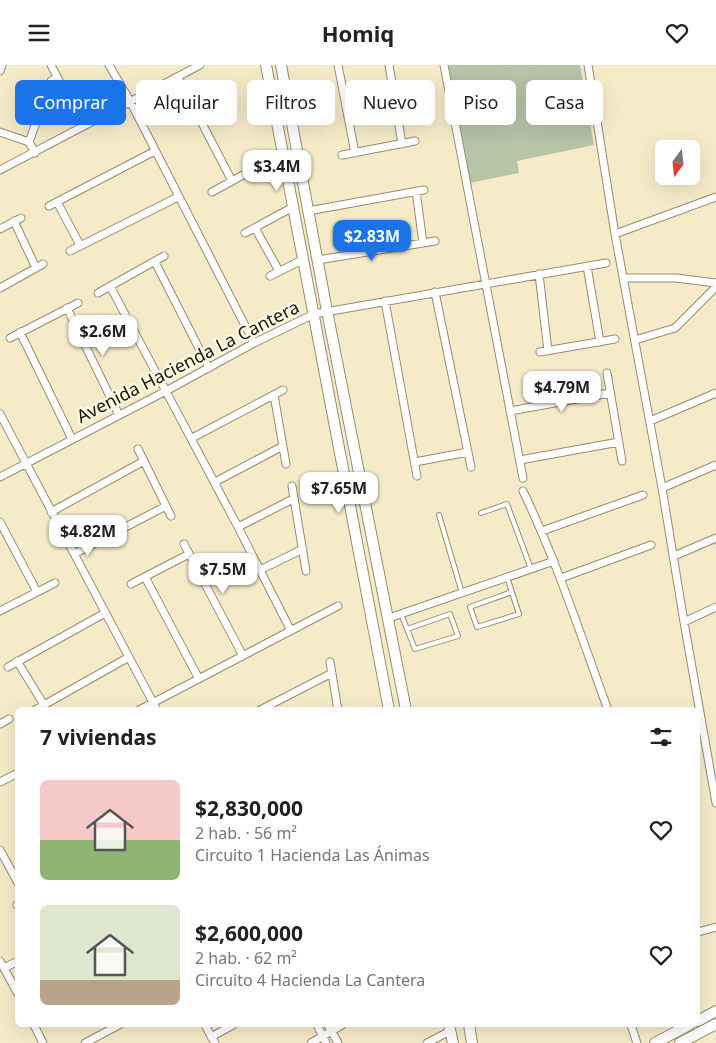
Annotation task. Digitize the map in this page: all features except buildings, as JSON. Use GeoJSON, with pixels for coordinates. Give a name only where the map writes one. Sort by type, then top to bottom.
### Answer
{"type":"FeatureCollection","features":[{"type":"Feature","properties":{"kind":"street"},"geometry":{"type":"LineString","coordinates":[[0,71],[2,65]]}},
{"type":"Feature","properties":{"kind":"street"},"geometry":{"type":"LineString","coordinates":[[50,65],[59,80]]}},
{"type":"Feature","properties":{"kind":"street"},"geometry":{"type":"LineString","coordinates":[[109,65],[130,101],[254,343]]}},
{"type":"Feature","properties":{"kind":"street"},"geometry":{"type":"LineString","coordinates":[[0,170],[200,65]]}},
{"type":"Feature","properties":{"kind":"street"},"geometry":{"type":"LineString","coordinates":[[266,65],[388,707]]}},
{"type":"Feature","properties":{"kind":"street"},"geometry":{"type":"LineString","coordinates":[[282,65],[327,311],[405,707]]}},
{"type":"Feature","properties":{"kind":"street"},"geometry":{"type":"LineString","coordinates":[[338,65],[355,153]]}},
{"type":"Feature","properties":{"kind":"street"},"geometry":{"type":"LineString","coordinates":[[389,65],[402,144]]}},
{"type":"Feature","properties":{"kind":"street"},"geometry":{"type":"LineString","coordinates":[[444,65],[523,478]]}},
{"type":"Feature","properties":{"kind":"street"},"geometry":{"type":"LineString","coordinates":[[588,65],[615,234],[662,488],[699,707]]}},
{"type":"Feature","properties":{"kind":"street"},"geometry":{"type":"LineString","coordinates":[[29,143],[51,81],[57,77]]}},
{"type":"Feature","properties":{"kind":"street"},"geometry":{"type":"LineString","coordinates":[[178,77],[232,181]]}},
{"type":"Feature","properties":{"kind":"street"},"geometry":{"type":"LineString","coordinates":[[0,132],[29,143],[35,153]]}},
{"type":"Feature","properties":{"kind":"street"},"geometry":{"type":"LineString","coordinates":[[342,155],[415,141]]}},
{"type":"Feature","properties":{"kind":"street"},"geometry":{"type":"LineString","coordinates":[[49,206],[155,151]]}},
{"type":"Feature","properties":{"kind":"street"},"geometry":{"type":"LineString","coordinates":[[212,192],[243,175]]}},
{"type":"Feature","properties":{"kind":"street"},"geometry":{"type":"LineString","coordinates":[[308,211],[424,190]]}},
{"type":"Feature","properties":{"kind":"street"},"geometry":{"type":"LineString","coordinates":[[416,191],[424,243]]}},
{"type":"Feature","properties":{"kind":"street"},"geometry":{"type":"LineString","coordinates":[[70,251],[178,197]]}},
{"type":"Feature","properties":{"kind":"street"},"geometry":{"type":"LineString","coordinates":[[615,234],[716,197]]}},
{"type":"Feature","properties":{"kind":"street"},"geometry":{"type":"LineString","coordinates":[[58,202],[80,245]]}},
{"type":"Feature","properties":{"kind":"street"},"geometry":{"type":"LineString","coordinates":[[245,233],[293,207]]}},
{"type":"Feature","properties":{"kind":"street"},"geometry":{"type":"LineString","coordinates":[[0,229],[21,217]]}},
{"type":"Feature","properties":{"kind":"street"},"geometry":{"type":"LineString","coordinates":[[14,221],[36,268]]}},
{"type":"Feature","properties":{"kind":"street"},"geometry":{"type":"LineString","coordinates":[[255,228],[279,271]]}},
{"type":"Feature","properties":{"kind":"street"},"geometry":{"type":"LineString","coordinates":[[318,260],[435,241]]}},
{"type":"Feature","properties":{"kind":"street"},"geometry":{"type":"LineString","coordinates":[[98,293],[164,257]]}},
{"type":"Feature","properties":{"kind":"street"},"geometry":{"type":"LineString","coordinates":[[270,276],[302,259]]}},
{"type":"Feature","properties":{"kind":"street"},"geometry":{"type":"LineString","coordinates":[[155,262],[209,368]]}},
{"type":"Feature","properties":{"kind":"street","name":"Avenida Hacienda La Cantera"},"geometry":{"type":"LineString","coordinates":[[0,477],[254,343],[314,314],[606,263]]}},
{"type":"Feature","properties":{"kind":"street"},"geometry":{"type":"LineString","coordinates":[[0,288],[43,264]]}},
{"type":"Feature","properties":{"kind":"street"},"geometry":{"type":"LineString","coordinates":[[587,266],[600,342]]}},
{"type":"Feature","properties":{"kind":"street"},"geometry":{"type":"LineString","coordinates":[[539,274],[548,351]]}},
{"type":"Feature","properties":{"kind":"street"},"geometry":{"type":"LineString","coordinates":[[623,278],[676,278],[716,283]]}},
{"type":"Feature","properties":{"kind":"street"},"geometry":{"type":"LineString","coordinates":[[110,286],[192,438],[291,631]]}},
{"type":"Feature","properties":{"kind":"street"},"geometry":{"type":"LineString","coordinates":[[635,340],[675,328],[716,287]]}},
{"type":"Feature","properties":{"kind":"street"},"geometry":{"type":"LineString","coordinates":[[435,292],[471,467]]}},
{"type":"Feature","properties":{"kind":"street"},"geometry":{"type":"LineString","coordinates":[[385,301],[417,476]]}},
{"type":"Feature","properties":{"kind":"street"},"geometry":{"type":"LineString","coordinates":[[10,338],[78,303]]}},
{"type":"Feature","properties":{"kind":"street"},"geometry":{"type":"LineString","coordinates":[[67,309],[118,415]]}},
{"type":"Feature","properties":{"kind":"street"},"geometry":{"type":"LineString","coordinates":[[20,332],[72,439]]}},
{"type":"Feature","properties":{"kind":"street"},"geometry":{"type":"LineString","coordinates":[[540,352],[615,339]]}},
{"type":"Feature","properties":{"kind":"street"},"geometry":{"type":"LineString","coordinates":[[607,373],[622,461]]}},
{"type":"Feature","properties":{"kind":"street"},"geometry":{"type":"LineString","coordinates":[[192,438],[283,390]]}},
{"type":"Feature","properties":{"kind":"street"},"geometry":{"type":"LineString","coordinates":[[510,411],[610,393]]}},
{"type":"Feature","properties":{"kind":"street"},"geometry":{"type":"LineString","coordinates":[[650,421],[716,393]]}},
{"type":"Feature","properties":{"kind":"street"},"geometry":{"type":"LineString","coordinates":[[274,395],[286,464]]}},
{"type":"Feature","properties":{"kind":"street"},"geometry":{"type":"LineString","coordinates":[[0,415],[155,707]]}},
{"type":"Feature","properties":{"kind":"street"},"geometry":{"type":"LineString","coordinates":[[520,460],[619,442]]}},
{"type":"Feature","properties":{"kind":"street"},"geometry":{"type":"LineString","coordinates":[[215,483],[283,447]]}},
{"type":"Feature","properties":{"kind":"street"},"geometry":{"type":"LineString","coordinates":[[138,449],[171,516]]}},
{"type":"Feature","properties":{"kind":"street"},"geometry":{"type":"LineString","coordinates":[[415,463],[468,452]]}},
{"type":"Feature","properties":{"kind":"street"},"geometry":{"type":"LineString","coordinates":[[51,512],[144,461]]}},
{"type":"Feature","properties":{"kind":"street"},"geometry":{"type":"LineString","coordinates":[[662,488],[716,465]]}},
{"type":"Feature","properties":{"kind":"street"},"geometry":{"type":"LineString","coordinates":[[292,487],[306,571]]}},
{"type":"Feature","properties":{"kind":"street"},"geometry":{"type":"LineString","coordinates":[[522,491],[542,531],[561,578],[607,707]]}},
{"type":"Feature","properties":{"kind":"street"},"geometry":{"type":"LineString","coordinates":[[542,531],[643,495]]}},
{"type":"Feature","properties":{"kind":"street"},"geometry":{"type":"LineString","coordinates":[[238,527],[294,499]]}},
{"type":"Feature","properties":{"kind":"street"},"geometry":{"type":"LineString","coordinates":[[74,554],[166,506]]}},
{"type":"Feature","properties":{"kind":"street"},"geometry":{"type":"LineString","coordinates":[[0,522],[37,592]]}},
{"type":"Feature","properties":{"kind":"street"},"geometry":{"type":"LineString","coordinates":[[674,556],[716,538]]}},
{"type":"Feature","properties":{"kind":"street"},"geometry":{"type":"LineString","coordinates":[[184,544],[243,656]]}},
{"type":"Feature","properties":{"kind":"street"},"geometry":{"type":"LineString","coordinates":[[561,578],[651,545]]}},
{"type":"Feature","properties":{"kind":"street"},"geometry":{"type":"LineString","coordinates":[[260,571],[302,549]]}},
{"type":"Feature","properties":{"kind":"street"},"geometry":{"type":"LineString","coordinates":[[131,584],[189,554]]}},
{"type":"Feature","properties":{"kind":"street"},"geometry":{"type":"LineString","coordinates":[[388,618],[554,561]]}},
{"type":"Feature","properties":{"kind":"street"},"geometry":{"type":"LineString","coordinates":[[145,577],[199,679]]}},
{"type":"Feature","properties":{"kind":"street"},"geometry":{"type":"LineString","coordinates":[[0,611],[55,583]]}},
{"type":"Feature","properties":{"kind":"street"},"geometry":{"type":"LineString","coordinates":[[145,707],[338,606]]}},
{"type":"Feature","properties":{"kind":"street"},"geometry":{"type":"LineString","coordinates":[[684,621],[716,607]]}},
{"type":"Feature","properties":{"kind":"street"},"geometry":{"type":"LineString","coordinates":[[8,667],[105,613]]}},
{"type":"Feature","properties":{"kind":"street"},"geometry":{"type":"LineString","coordinates":[[40,707],[129,657]]}},
{"type":"Feature","properties":{"kind":"street"},"geometry":{"type":"LineString","coordinates":[[17,661],[44,705]]}},
{"type":"Feature","properties":{"kind":"street"},"geometry":{"type":"LineString","coordinates":[[330,662],[338,707]]}},
{"type":"Feature","properties":{"kind":"street"},"geometry":{"type":"LineString","coordinates":[[266,707],[332,673]]}},
{"type":"Feature","properties":{"kind":"street"},"geometry":{"type":"LineString","coordinates":[[700,712],[716,803]]}},
{"type":"Feature","properties":{"kind":"street"},"geometry":{"type":"LineString","coordinates":[[0,724],[10,719]]}},
{"type":"Feature","properties":{"kind":"street"},"geometry":{"type":"LineString","coordinates":[[0,782],[15,774]]}},
{"type":"Feature","properties":{"kind":"street"},"geometry":{"type":"LineString","coordinates":[[0,850],[15,878]]}},
{"type":"Feature","properties":{"kind":"street"},"geometry":{"type":"LineString","coordinates":[[700,932],[716,927]]}},
{"type":"Feature","properties":{"kind":"street"},"geometry":{"type":"LineString","coordinates":[[0,961],[15,988]]}},
{"type":"Feature","properties":{"kind":"street"},"geometry":{"type":"LineString","coordinates":[[4,968],[15,962]]}},
{"type":"Feature","properties":{"kind":"street"},"geometry":{"type":"LineString","coordinates":[[700,1020],[716,1011]]}},
{"type":"Feature","properties":{"kind":"street"},"geometry":{"type":"LineString","coordinates":[[680,1043],[716,1024]]}},
{"type":"Feature","properties":{"kind":"street"},"geometry":{"type":"LineString","coordinates":[[35,1027],[43,1043]]}},
{"type":"Feature","properties":{"kind":"street"},"geometry":{"type":"LineString","coordinates":[[85,1043],[115,1027]]}},
{"type":"Feature","properties":{"kind":"street"},"geometry":{"type":"LineString","coordinates":[[206,1027],[213,1040],[230,1027]]}},
{"type":"Feature","properties":{"kind":"street"},"geometry":{"type":"LineString","coordinates":[[318,1027],[325,1040]]}},
{"type":"Feature","properties":{"kind":"street"},"geometry":{"type":"LineString","coordinates":[[468,1027],[472,1043]]}},
{"type":"Feature","properties":{"kind":"street"},"geometry":{"type":"LineString","coordinates":[[632,1027],[637,1043]]}},
{"type":"Feature","properties":{"kind":"street"},"geometry":{"type":"LineString","coordinates":[[655,1043],[685,1027]]}},
{"type":"Feature","properties":{"kind":"street"},"geometry":{"type":"LineString","coordinates":[[325,1040],[329,1028]]}},
{"type":"Feature","properties":{"kind":"street"},"geometry":{"type":"LineString","coordinates":[[329,1028],[338,1043]]}},
{"type":"Feature","properties":{"kind":"street"},"geometry":{"type":"LineString","coordinates":[[427,1043],[450,1028],[452,1043]]}},
{"type":"Feature","properties":{"kind":"street"},"geometry":{"type":"LineString","coordinates":[[311,1043],[325,1040]]}},
{"type":"Feature","properties":{"kind":"lane"},"geometry":{"type":"LineString","coordinates":[[481,513],[507,504],[531,569]]}},
{"type":"Feature","properties":{"kind":"lane"},"geometry":{"type":"LineString","coordinates":[[439,515],[462,593]]}},
{"type":"Feature","properties":{"kind":"lane"},"geometry":{"type":"LineString","coordinates":[[507,577],[512,592],[519,614],[477,627],[470,607],[512,592]]}},
{"type":"Feature","properties":{"kind":"lane"},"geometry":{"type":"LineString","coordinates":[[401,614],[407,629],[415,649],[458,635],[450,614],[407,629]]}},
{"type":"Feature","properties":{"kind":"green space"},"geometry":{"type":"Polygon","coordinates":[[[447,65],[580,65],[583,80],[526,80],[526,125],[590,125],[594,145],[517,161],[519,173],[470,183],[459,125],[516,125],[516,80],[450,80],[447,65]]]}}]}
